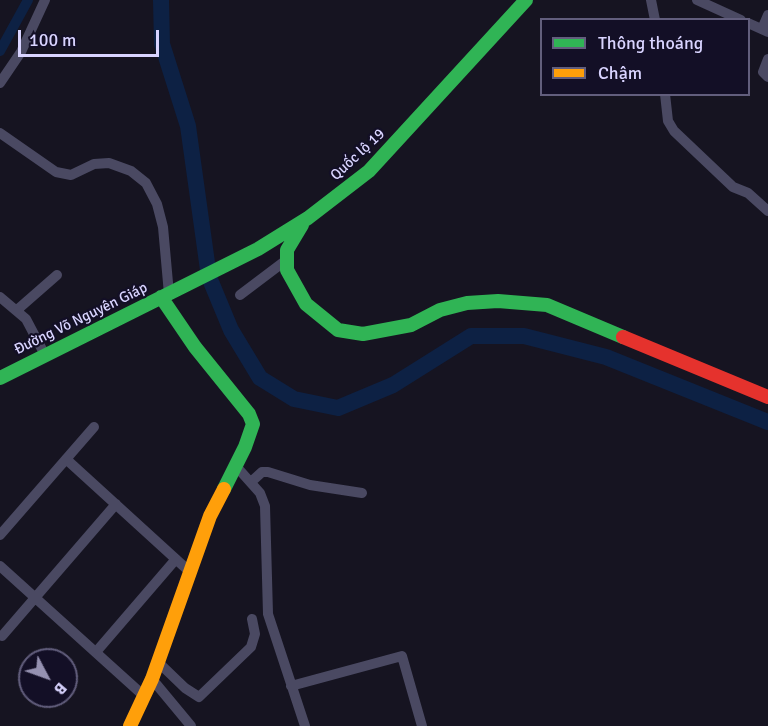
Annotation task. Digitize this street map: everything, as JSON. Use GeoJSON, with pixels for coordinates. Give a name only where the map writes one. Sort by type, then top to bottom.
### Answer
{"type":"FeatureCollection","features":[{"type":"Feature","properties":{"kind":"main road","name":"Quốc lộ 19"},"geometry":{"type":"LineString","coordinates":[[169,294],[258,249],[308,218],[369,171],[526,0]]}},
{"type":"Feature","properties":{"kind":"main road"},"geometry":{"type":"LineString","coordinates":[[308,218],[290,241],[285,261],[292,282],[306,304],[330,325],[345,333],[363,334],[411,325],[440,310],[467,303],[498,301],[548,305],[768,397]]}},
{"type":"Feature","properties":{"kind":"main road"},"geometry":{"type":"LineString","coordinates":[[130,726],[152,679],[215,503],[249,438],[252,419],[195,347],[169,294]]}},
{"type":"Feature","properties":{"kind":"main road","name":"Đường Võ Nguyên Giáp"},"geometry":{"type":"LineString","coordinates":[[0,378],[169,294]]}},
{"type":"Feature","properties":{"kind":"street"},"geometry":{"type":"LineString","coordinates":[[0,83],[21,52],[45,0]]}},
{"type":"Feature","properties":{"kind":"street"},"geometry":{"type":"LineString","coordinates":[[651,0],[655,18]]}},
{"type":"Feature","properties":{"kind":"street"},"geometry":{"type":"LineString","coordinates":[[697,0],[736,18]]}},
{"type":"Feature","properties":{"kind":"street"},"geometry":{"type":"LineString","coordinates":[[750,24],[765,31],[768,15]]}},
{"type":"Feature","properties":{"kind":"street"},"geometry":{"type":"LineString","coordinates":[[768,59],[763,72],[768,77]]}},
{"type":"Feature","properties":{"kind":"street"},"geometry":{"type":"LineString","coordinates":[[665,96],[668,121],[674,131],[733,187],[748,193],[768,211]]}},
{"type":"Feature","properties":{"kind":"street"},"geometry":{"type":"LineString","coordinates":[[0,133],[56,172],[70,175],[94,164],[109,163],[131,171],[146,183],[157,204],[163,226],[169,294]]}},
{"type":"Feature","properties":{"kind":"street"},"geometry":{"type":"LineString","coordinates":[[240,295],[285,261]]}},
{"type":"Feature","properties":{"kind":"street"},"geometry":{"type":"LineString","coordinates":[[17,310],[57,275]]}},
{"type":"Feature","properties":{"kind":"street"},"geometry":{"type":"LineString","coordinates":[[0,297],[26,319],[45,355]]}},
{"type":"Feature","properties":{"kind":"street"},"geometry":{"type":"LineString","coordinates":[[0,535],[94,428]]}},
{"type":"Feature","properties":{"kind":"street"},"geometry":{"type":"LineString","coordinates":[[66,459],[190,572]]}},
{"type":"Feature","properties":{"kind":"street"},"geometry":{"type":"LineString","coordinates":[[236,465],[251,482],[265,506],[268,614],[305,726]]}},
{"type":"Feature","properties":{"kind":"street"},"geometry":{"type":"LineString","coordinates":[[251,482],[265,471],[310,485],[362,493]]}},
{"type":"Feature","properties":{"kind":"street"},"geometry":{"type":"LineString","coordinates":[[2,636],[116,504]]}},
{"type":"Feature","properties":{"kind":"street"},"geometry":{"type":"LineString","coordinates":[[96,652],[176,559]]}},
{"type":"Feature","properties":{"kind":"street"},"geometry":{"type":"LineString","coordinates":[[0,566],[144,696]]}},
{"type":"Feature","properties":{"kind":"street"},"geometry":{"type":"LineString","coordinates":[[158,662],[185,688],[199,697],[251,647],[255,634],[252,619]]}},
{"type":"Feature","properties":{"kind":"street"},"geometry":{"type":"LineString","coordinates":[[291,686],[402,656],[422,726]]}},
{"type":"Feature","properties":{"kind":"street"},"geometry":{"type":"LineString","coordinates":[[152,679],[191,726]]}},
{"type":"Feature","properties":{"kind":"waterway"},"geometry":{"type":"LineString","coordinates":[[0,51],[28,0]]}},
{"type":"Feature","properties":{"kind":"waterway"},"geometry":{"type":"LineString","coordinates":[[161,0],[162,44],[188,126],[209,277],[231,330],[260,378],[294,399],[338,408],[393,385],[471,336],[524,336],[606,357],[768,422]]}},
{"type":"Feature","properties":{"kind":"traffic: fast"},"geometry":{"type":"LineString","coordinates":[[0,378],[258,249],[308,218],[369,171],[526,0]]}},
{"type":"Feature","properties":{"kind":"traffic: fast"},"geometry":{"type":"LineString","coordinates":[[302,225],[287,250],[287,270],[306,304],[338,330],[363,334],[411,325],[440,310],[467,303],[498,301],[547,305],[623,337]]}},
{"type":"Feature","properties":{"kind":"traffic: fast"},"geometry":{"type":"LineString","coordinates":[[161,297],[195,347],[249,414],[253,424],[245,447],[224,489]]}},
{"type":"Feature","properties":{"kind":"traffic: slow"},"geometry":{"type":"LineString","coordinates":[[130,726],[152,679],[210,516],[224,489]]}},
{"type":"Feature","properties":{"kind":"traffic: jam"},"geometry":{"type":"LineString","coordinates":[[623,337],[768,397]]}}]}
